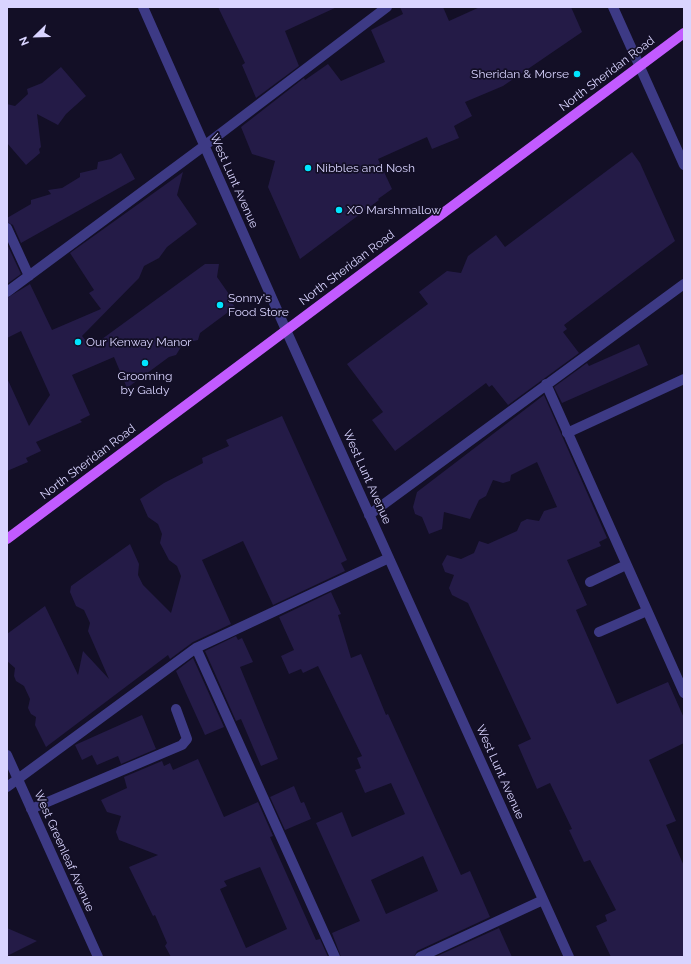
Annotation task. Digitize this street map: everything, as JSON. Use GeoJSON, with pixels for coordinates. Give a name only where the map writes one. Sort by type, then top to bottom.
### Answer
{"type":"FeatureCollection","features":[{"type":"Feature","properties":{"kind":"main road","name":"North Sheridan Road"},"geometry":{"type":"LineString","coordinates":[[7,539],[684,33]]}},
{"type":"Feature","properties":{"kind":"street","name":"West Lunt Avenue"},"geometry":{"type":"LineString","coordinates":[[143,7],[286,330],[569,957]]}},
{"type":"Feature","properties":{"kind":"street"},"geometry":{"type":"LineString","coordinates":[[613,7],[684,165]]}},
{"type":"Feature","properties":{"kind":"street"},"geometry":{"type":"LineString","coordinates":[[7,292],[204,146],[382,9]]}},
{"type":"Feature","properties":{"kind":"street"},"geometry":{"type":"LineString","coordinates":[[7,228],[29,276]]}},
{"type":"Feature","properties":{"kind":"street"},"geometry":{"type":"LineString","coordinates":[[369,515],[684,284]]}},
{"type":"Feature","properties":{"kind":"street"},"geometry":{"type":"LineString","coordinates":[[567,433],[684,379]]}},
{"type":"Feature","properties":{"kind":"street"},"geometry":{"type":"LineString","coordinates":[[546,384],[684,693]]}},
{"type":"Feature","properties":{"kind":"street"},"geometry":{"type":"LineString","coordinates":[[7,788],[196,648],[389,558]]}},
{"type":"Feature","properties":{"kind":"street"},"geometry":{"type":"LineString","coordinates":[[590,582],[626,565]]}},
{"type":"Feature","properties":{"kind":"street"},"geometry":{"type":"LineString","coordinates":[[599,632],[647,611]]}},
{"type":"Feature","properties":{"kind":"street"},"geometry":{"type":"LineString","coordinates":[[196,648],[335,957]]}},
{"type":"Feature","properties":{"kind":"street"},"geometry":{"type":"LineString","coordinates":[[31,809],[182,745],[186,739],[176,709]]}},
{"type":"Feature","properties":{"kind":"street","name":"West Greenleaf Avenue"},"geometry":{"type":"LineString","coordinates":[[7,755],[98,957]]}},
{"type":"Feature","properties":{"kind":"street"},"geometry":{"type":"LineString","coordinates":[[420,957],[543,900]]}},
{"type":"Feature","properties":{"kind":"building"},"geometry":{"type":"Polygon","coordinates":[[[218,7],[337,7],[285,31],[299,66],[256,98],[242,65],[245,63],[218,7]]]}},
{"type":"Feature","properties":{"kind":"building"},"geometry":{"type":"Polygon","coordinates":[[[400,7],[443,7],[449,21],[480,7],[571,7],[582,32],[503,86],[465,102],[472,116],[454,126],[459,138],[432,149],[427,137],[378,159],[392,189],[300,259],[268,187],[275,161],[252,154],[241,127],[304,78],[305,80],[328,64],[341,81],[385,62],[371,30],[403,14],[400,7]]]}},
{"type":"Feature","properties":{"kind":"building"},"geometry":{"type":"Polygon","coordinates":[[[61,67],[86,96],[66,114],[58,125],[37,114],[41,147],[39,149],[40,153],[26,165],[7,143],[7,104],[15,106],[28,94],[27,89],[42,83],[61,67]]]}},
{"type":"Feature","properties":{"kind":"building"},"geometry":{"type":"Polygon","coordinates":[[[632,152],[640,163],[675,241],[564,325],[567,329],[563,332],[579,353],[508,405],[492,385],[489,387],[486,383],[395,451],[372,420],[383,412],[347,364],[428,304],[419,292],[447,271],[461,273],[468,256],[496,235],[505,247],[632,152]]]}},
{"type":"Feature","properties":{"kind":"building"},"geometry":{"type":"Polygon","coordinates":[[[121,153],[135,179],[21,243],[13,225],[7,222],[7,218],[31,204],[31,200],[51,194],[48,190],[62,188],[80,177],[80,173],[97,169],[98,162],[111,159],[121,153]]]}},
{"type":"Feature","properties":{"kind":"building"},"geometry":{"type":"Polygon","coordinates":[[[183,172],[177,195],[197,224],[167,247],[159,258],[144,266],[139,278],[82,336],[91,347],[205,264],[219,264],[217,277],[231,297],[229,299],[235,307],[200,333],[198,340],[189,342],[181,347],[176,355],[169,357],[127,388],[114,357],[72,375],[90,415],[80,420],[82,422],[36,442],[41,451],[26,458],[28,462],[7,471],[7,378],[29,426],[50,395],[21,331],[7,338],[7,298],[30,284],[52,330],[101,309],[89,293],[94,290],[70,253],[183,172]]]}},
{"type":"Feature","properties":{"kind":"building"},"geometry":{"type":"Polygon","coordinates":[[[7,244],[21,274],[7,284],[7,244]]]}},
{"type":"Feature","properties":{"kind":"building"},"geometry":{"type":"Polygon","coordinates":[[[639,344],[648,365],[562,403],[554,387],[587,363],[589,366],[639,344]]]}},
{"type":"Feature","properties":{"kind":"building"},"geometry":{"type":"Polygon","coordinates":[[[544,395],[607,538],[599,542],[601,546],[567,560],[587,605],[576,610],[617,704],[668,682],[684,718],[684,743],[649,760],[676,821],[666,825],[684,866],[684,957],[611,957],[596,926],[607,921],[605,915],[616,910],[590,860],[584,862],[569,830],[572,829],[550,783],[537,789],[518,745],[531,739],[468,603],[452,595],[449,588],[454,575],[445,572],[442,564],[447,555],[461,559],[474,553],[479,541],[488,544],[517,531],[521,522],[527,519],[539,521],[544,511],[557,507],[537,462],[511,475],[510,481],[503,483],[493,480],[486,496],[479,500],[470,519],[444,512],[442,529],[429,534],[422,517],[415,514],[413,507],[417,492],[544,395]]]}},
{"type":"Feature","properties":{"kind":"building"},"geometry":{"type":"Polygon","coordinates":[[[282,416],[347,560],[341,563],[345,571],[273,605],[243,541],[202,560],[231,624],[193,642],[170,659],[168,655],[46,747],[35,725],[36,717],[31,714],[28,708],[30,699],[24,686],[16,681],[14,676],[15,668],[7,661],[7,634],[45,606],[78,675],[83,651],[109,679],[88,631],[90,623],[84,610],[76,606],[70,592],[71,586],[130,544],[139,564],[138,575],[143,585],[171,613],[181,576],[177,566],[169,560],[160,543],[162,534],[158,524],[148,517],[140,499],[164,483],[203,463],[202,458],[229,446],[226,440],[282,416]]]}},
{"type":"Feature","properties":{"kind":"building"},"geometry":{"type":"Polygon","coordinates":[[[331,592],[341,614],[338,615],[351,658],[361,654],[386,715],[388,714],[461,875],[470,871],[490,917],[417,951],[414,957],[341,957],[332,933],[360,921],[316,823],[342,812],[352,837],[405,814],[391,783],[365,793],[355,770],[361,768],[357,758],[362,756],[318,666],[303,673],[301,669],[289,674],[281,656],[294,650],[279,617],[331,592]],[[423,856],[371,880],[386,914],[438,891],[423,856]]]}},
{"type":"Feature","properties":{"kind":"building"},"geometry":{"type":"Polygon","coordinates":[[[236,636],[238,640],[242,638],[253,662],[240,667],[278,759],[261,766],[241,719],[236,721],[205,651],[236,636]]]}},
{"type":"Feature","properties":{"kind":"building"},"geometry":{"type":"Polygon","coordinates":[[[193,658],[224,727],[205,735],[176,671],[193,658]]]}},
{"type":"Feature","properties":{"kind":"building"},"geometry":{"type":"Polygon","coordinates":[[[142,715],[156,749],[121,764],[118,756],[97,765],[92,755],[82,760],[75,745],[142,715]]]}},
{"type":"Feature","properties":{"kind":"building"},"geometry":{"type":"Polygon","coordinates":[[[198,759],[224,817],[258,802],[273,836],[270,837],[316,940],[320,939],[328,957],[171,957],[165,946],[167,943],[155,915],[153,916],[129,867],[158,855],[119,840],[116,832],[121,816],[107,812],[101,800],[127,788],[124,777],[162,761],[164,766],[170,763],[173,770],[198,759]],[[260,867],[224,881],[227,886],[220,889],[246,948],[287,929],[260,867]]]}},
{"type":"Feature","properties":{"kind":"building"},"geometry":{"type":"Polygon","coordinates":[[[294,786],[301,803],[304,802],[311,819],[285,830],[270,797],[294,786]]]}},
{"type":"Feature","properties":{"kind":"building"},"geometry":{"type":"Polygon","coordinates":[[[7,928],[37,941],[7,956],[7,928]]]}},
{"type":"Feature","properties":{"kind":"building"},"geometry":{"type":"Polygon","coordinates":[[[499,928],[512,957],[435,957],[499,928]]]}},
{"type":"Feature","properties":{"kind":"place","name":"Sheridan & Morse"},"geometry":{"type":"Point","coordinates":[577,74]}},
{"type":"Feature","properties":{"kind":"place","name":"Nibbles and Nosh"},"geometry":{"type":"Point","coordinates":[308,168]}},
{"type":"Feature","properties":{"kind":"place","name":"XO Marshmallow"},"geometry":{"type":"Point","coordinates":[339,210]}},
{"type":"Feature","properties":{"kind":"place","name":"Sonny's Food Store"},"geometry":{"type":"Point","coordinates":[220,305]}},
{"type":"Feature","properties":{"kind":"place","name":"Our Kenway Manor"},"geometry":{"type":"Point","coordinates":[78,342]}},
{"type":"Feature","properties":{"kind":"place","name":"Grooming by Galdy"},"geometry":{"type":"Point","coordinates":[145,363]}}]}
